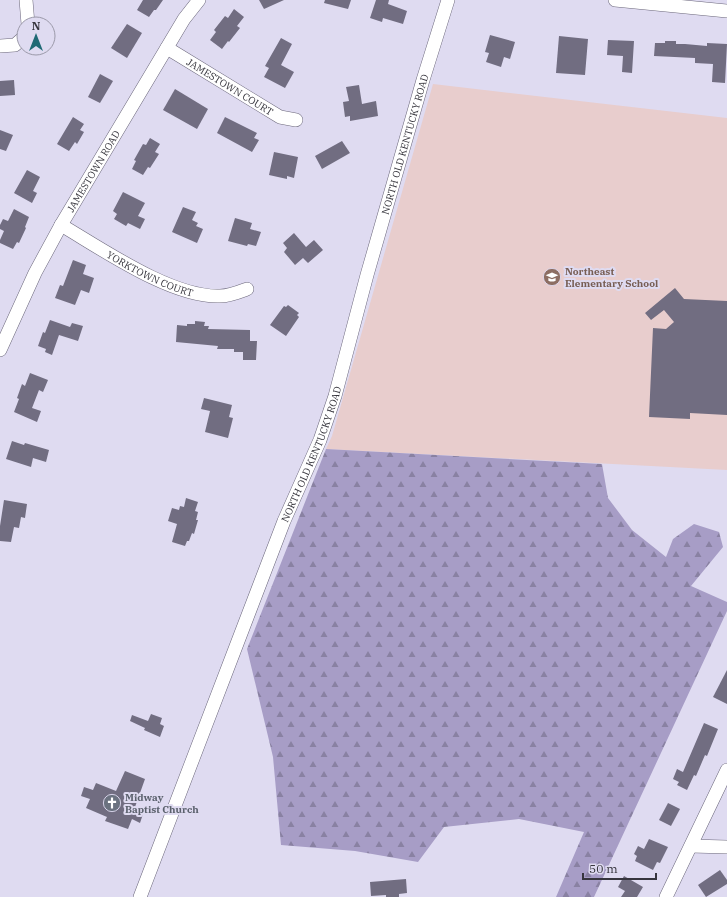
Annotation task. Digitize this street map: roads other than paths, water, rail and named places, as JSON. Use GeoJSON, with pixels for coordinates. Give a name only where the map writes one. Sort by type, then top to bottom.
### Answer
{"type":"FeatureCollection","features":[{"type":"Feature","properties":{"kind":"street"},"geometry":{"type":"LineString","coordinates":[[26,0],[27,16]]}},
{"type":"Feature","properties":{"kind":"street","name":"JAMESTOWN ROAD"},"geometry":{"type":"LineString","coordinates":[[0,350],[35,273],[61,225],[184,19],[199,0]]}},
{"type":"Feature","properties":{"kind":"street","name":"NORTH OLD KENTUCKY ROAD"},"geometry":{"type":"LineString","coordinates":[[140,897],[284,521],[320,440],[335,396],[365,282],[423,80],[448,0]]}},
{"type":"Feature","properties":{"kind":"street"},"geometry":{"type":"LineString","coordinates":[[615,0],[727,10]]}},
{"type":"Feature","properties":{"kind":"street"},"geometry":{"type":"LineString","coordinates":[[0,46],[16,43]]}},
{"type":"Feature","properties":{"kind":"street","name":"JAMESTOWN COURT"},"geometry":{"type":"LineString","coordinates":[[167,48],[280,117],[296,120]]}},
{"type":"Feature","properties":{"kind":"street","name":"YORKTOWN COURT"},"geometry":{"type":"LineString","coordinates":[[61,225],[140,271],[195,294],[221,296],[247,290]]}},
{"type":"Feature","properties":{"kind":"street"},"geometry":{"type":"LineString","coordinates":[[666,897],[727,770]]}},
{"type":"Feature","properties":{"kind":"street"},"geometry":{"type":"LineString","coordinates":[[691,846],[727,847]]}},
{"type":"Feature","properties":{"kind":"place","name":"Northeast Elementary School"},"geometry":{"type":"Point","coordinates":[552,277]}},
{"type":"Feature","properties":{"kind":"place","name":"Midway Baptist Church"},"geometry":{"type":"Point","coordinates":[112,803]}}]}
